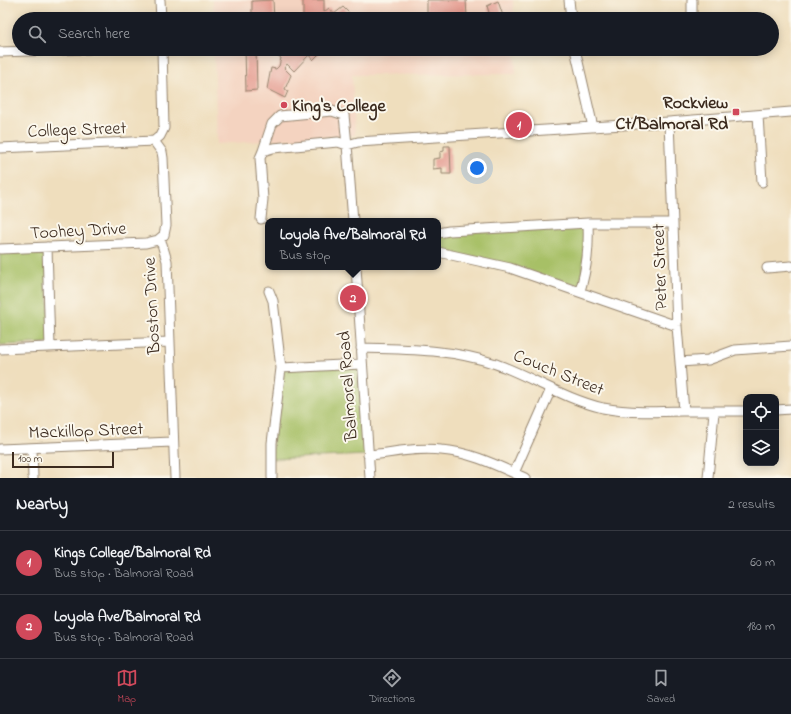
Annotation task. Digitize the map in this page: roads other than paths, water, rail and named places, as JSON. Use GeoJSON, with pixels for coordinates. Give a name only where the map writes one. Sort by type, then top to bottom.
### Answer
{"type":"FeatureCollection","features":[{"type":"Feature","properties":{"kind":"street"},"geometry":{"type":"LineString","coordinates":[[160,0],[161,12]]}},
{"type":"Feature","properties":{"kind":"street"},"geometry":{"type":"LineString","coordinates":[[569,0],[570,12]]}},
{"type":"Feature","properties":{"kind":"street"},"geometry":{"type":"LineString","coordinates":[[692,0],[692,12]]}},
{"type":"Feature","properties":{"kind":"street"},"geometry":{"type":"LineString","coordinates":[[0,52],[12,52]]}},
{"type":"Feature","properties":{"kind":"street"},"geometry":{"type":"LineString","coordinates":[[154,141],[160,136],[164,128],[162,56]]}},
{"type":"Feature","properties":{"kind":"street"},"geometry":{"type":"LineString","coordinates":[[576,56],[593,127]]}},
{"type":"Feature","properties":{"kind":"street"},"geometry":{"type":"LineString","coordinates":[[261,219],[263,199],[260,158],[272,124],[280,116],[332,111],[344,115],[353,218]]}},
{"type":"Feature","properties":{"kind":"street"},"geometry":{"type":"LineString","coordinates":[[263,151],[273,148],[338,142],[347,145],[358,142],[668,122],[791,112]]}},
{"type":"Feature","properties":{"kind":"street"},"geometry":{"type":"LineString","coordinates":[[758,115],[762,182]]}},
{"type":"Feature","properties":{"kind":"street","name":"Peter Street"},"geometry":{"type":"LineString","coordinates":[[668,122],[677,326],[684,411]]}},
{"type":"Feature","properties":{"kind":"street","name":"College Street"},"geometry":{"type":"LineString","coordinates":[[0,148],[154,141]]}},
{"type":"Feature","properties":{"kind":"street","name":"Boston Drive"},"geometry":{"type":"LineString","coordinates":[[154,141],[162,152],[166,225],[164,235],[158,240],[162,244],[167,261],[175,478]]}},
{"type":"Feature","properties":{"kind":"street"},"geometry":{"type":"LineString","coordinates":[[441,232],[588,223],[673,223]]}},
{"type":"Feature","properties":{"kind":"street"},"geometry":{"type":"LineString","coordinates":[[580,291],[589,247],[588,223]]}},
{"type":"Feature","properties":{"kind":"street","name":"Toohey Drive"},"geometry":{"type":"LineString","coordinates":[[0,250],[146,243],[158,240]]}},
{"type":"Feature","properties":{"kind":"street"},"geometry":{"type":"LineString","coordinates":[[47,247],[50,346]]}},
{"type":"Feature","properties":{"kind":"street"},"geometry":{"type":"LineString","coordinates":[[441,253],[510,268],[580,291],[677,326]]}},
{"type":"Feature","properties":{"kind":"street"},"geometry":{"type":"LineString","coordinates":[[767,268],[791,266]]}},
{"type":"Feature","properties":{"kind":"street","name":"Balmoral Road"},"geometry":{"type":"LineString","coordinates":[[356,270],[370,478]]}},
{"type":"Feature","properties":{"kind":"street"},"geometry":{"type":"LineString","coordinates":[[269,291],[272,301],[281,368],[272,443],[272,478]]}},
{"type":"Feature","properties":{"kind":"street"},"geometry":{"type":"LineString","coordinates":[[0,348],[169,342]]}},
{"type":"Feature","properties":{"kind":"street"},"geometry":{"type":"LineString","coordinates":[[680,362],[708,360],[735,350],[791,346]]}},
{"type":"Feature","properties":{"kind":"street","name":"Couch Street"},"geometry":{"type":"LineString","coordinates":[[361,348],[420,349],[466,355],[526,376],[589,404],[605,408],[630,411],[714,412],[743,410]]}},
{"type":"Feature","properties":{"kind":"street"},"geometry":{"type":"LineString","coordinates":[[281,368],[362,364]]}},
{"type":"Feature","properties":{"kind":"street"},"geometry":{"type":"LineString","coordinates":[[514,473],[551,388]]}},
{"type":"Feature","properties":{"kind":"street"},"geometry":{"type":"LineString","coordinates":[[779,410],[791,409]]}},
{"type":"Feature","properties":{"kind":"street"},"geometry":{"type":"LineString","coordinates":[[708,478],[714,412]]}},
{"type":"Feature","properties":{"kind":"street","name":"Mackillop Street"},"geometry":{"type":"LineString","coordinates":[[0,449],[173,442]]}},
{"type":"Feature","properties":{"kind":"street"},"geometry":{"type":"LineString","coordinates":[[32,448],[33,478]]}},
{"type":"Feature","properties":{"kind":"street"},"geometry":{"type":"LineString","coordinates":[[368,455],[441,450],[471,456],[525,478]]}},
{"type":"Feature","properties":{"kind":"place","name":"King's College"},"geometry":{"type":"Point","coordinates":[284,105]}},
{"type":"Feature","properties":{"kind":"place","name":"Rockview Ct/Balmoral Rd"},"geometry":{"type":"Point","coordinates":[736,112]}},
{"type":"Feature","properties":{"kind":"place","name":"Kings College/Balmoral Rd"},"geometry":{"type":"Point","coordinates":[519,125]}},
{"type":"Feature","properties":{"kind":"place","name":"Loyola Ave/Balmoral Rd"},"geometry":{"type":"Point","coordinates":[353,298]}}]}
